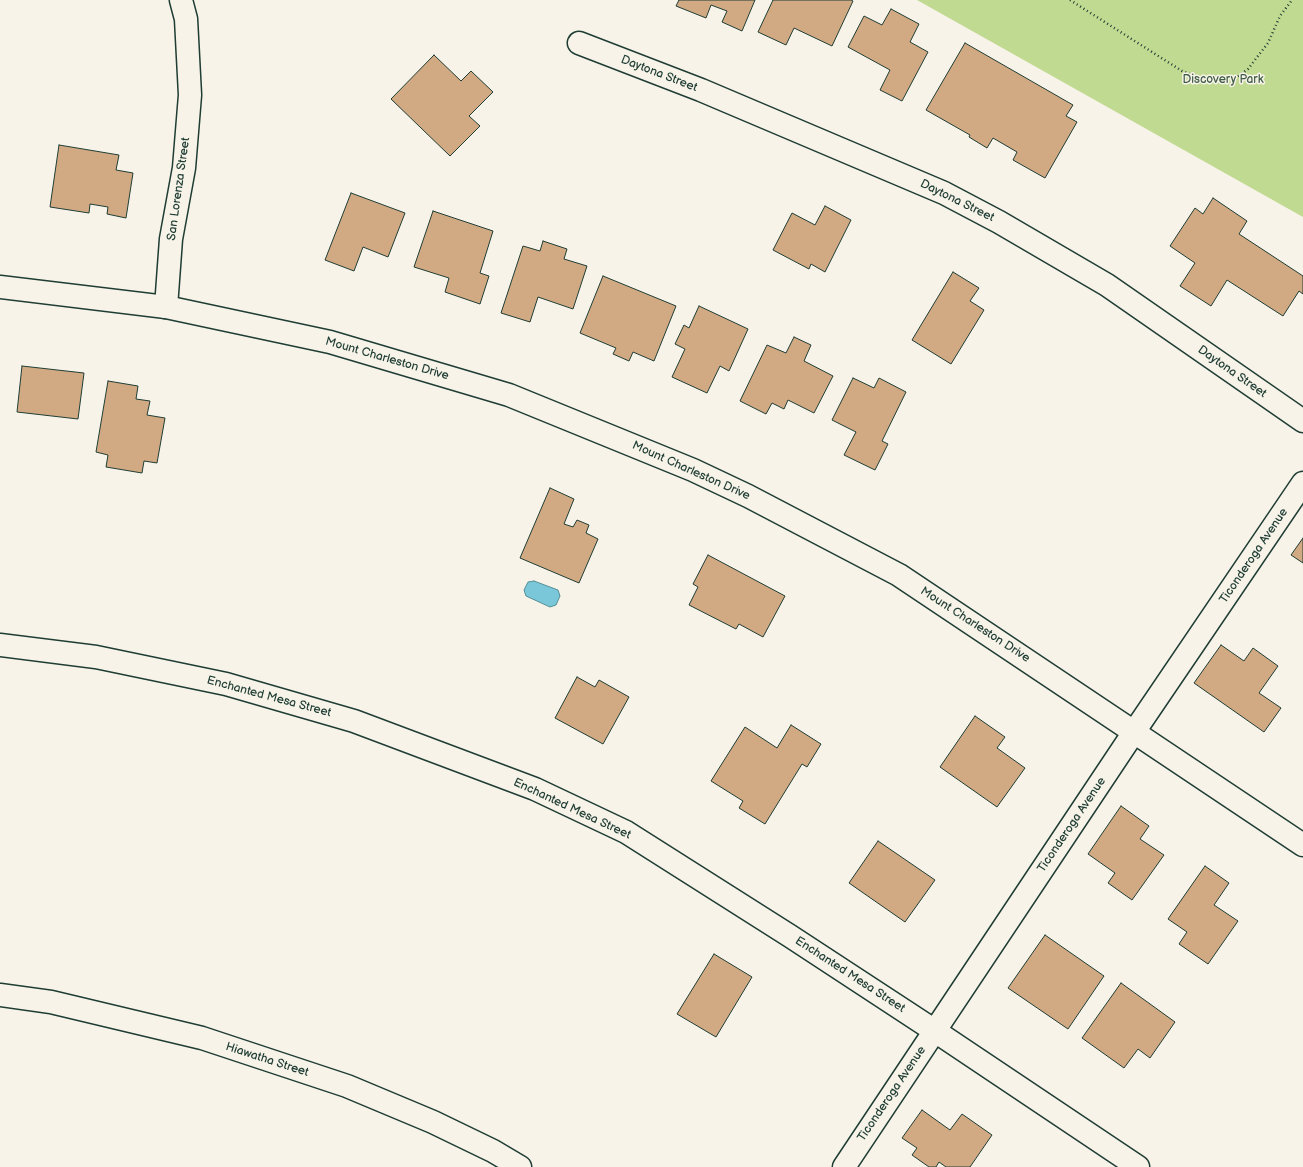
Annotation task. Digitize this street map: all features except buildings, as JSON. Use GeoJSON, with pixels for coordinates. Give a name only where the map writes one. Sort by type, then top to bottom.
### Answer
{"type":"FeatureCollection","features":[{"type":"Feature","properties":{"kind":"street","name":"San Lorenza Street"},"geometry":{"type":"LineString","coordinates":[[166,307],[171,240],[184,168],[190,95],[186,19],[181,0]]}},
{"type":"Feature","properties":{"kind":"street","name":"Daytona Street"},"geometry":{"type":"LineString","coordinates":[[579,43],[701,90],[944,193],[999,222],[1107,285],[1303,421]]}},
{"type":"Feature","properties":{"kind":"street","name":"Mount Charleston Drive"},"geometry":{"type":"LineString","coordinates":[[0,287],[166,307],[330,342],[501,393],[692,470],[748,496],[899,575],[1303,845]]}},
{"type":"Feature","properties":{"kind":"street","name":"Ticonderoga Avenue"},"geometry":{"type":"LineString","coordinates":[[844,1167],[1134,732],[1303,483]]}},
{"type":"Feature","properties":{"kind":"street","name":"Enchanted Mesa Street"},"geometry":{"type":"LineString","coordinates":[[0,645],[96,657],[226,684],[354,721],[535,789],[626,832],[935,1030],[1138,1167]]}},
{"type":"Feature","properties":{"kind":"street","name":"Hiawatha Street"},"geometry":{"type":"LineString","coordinates":[[0,995],[51,1002],[202,1038],[347,1086],[433,1122],[493,1151],[520,1167]]}},
{"type":"Feature","properties":{"kind":"path"},"geometry":{"type":"LineString","coordinates":[[1070,0],[1182,71],[1209,82],[1233,80],[1248,70],[1268,43],[1280,16],[1292,0]]}},
{"type":"Feature","properties":{"kind":"green space","name":"Discovery Park"},"geometry":{"type":"Polygon","coordinates":[[[917,0],[1303,0],[1303,217],[917,0]]]}},
{"type":"Feature","properties":{"kind":"water"},"geometry":{"type":"Polygon","coordinates":[[[534,581],[558,590],[560,596],[556,605],[550,607],[526,596],[524,590],[528,582],[534,581]]]}}]}
